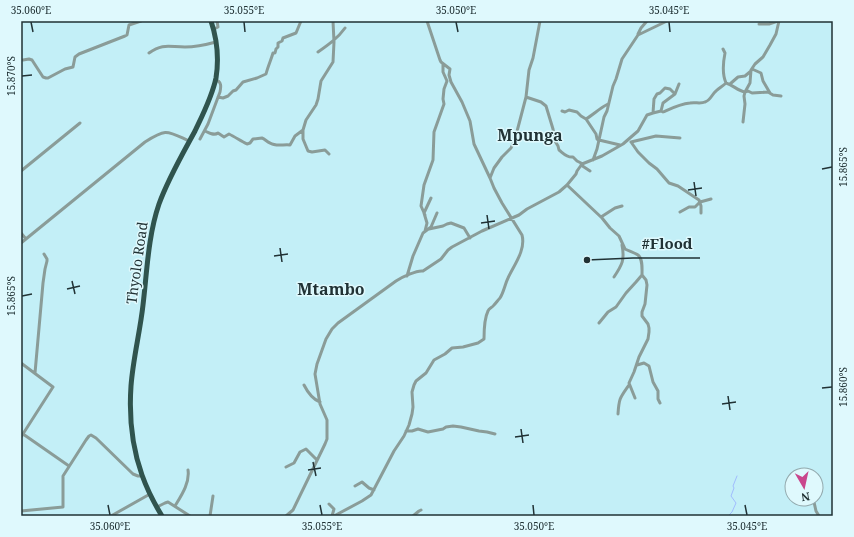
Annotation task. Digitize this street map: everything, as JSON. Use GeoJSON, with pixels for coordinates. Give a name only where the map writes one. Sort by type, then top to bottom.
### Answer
{"type":"FeatureCollection","features":[{"type":"Feature","properties":{"kind":"highway","name":"Thyolo Road"},"geometry":{"type":"LineString","coordinates":[[162,516],[142,476],[138,461],[133,438],[131,386],[143,307],[150,244],[156,217],[161,200],[208,104],[215,80],[217,58],[212,21]]}},
{"type":"Feature","properties":{"kind":"street"},"geometry":{"type":"LineString","coordinates":[[23,60],[32,60],[43,77],[48,78],[73,67],[74,57],[125,36],[129,25],[142,21]]}},
{"type":"Feature","properties":{"kind":"street"},"geometry":{"type":"LineString","coordinates":[[214,29],[218,27],[217,21]]}},
{"type":"Feature","properties":{"kind":"street"},"geometry":{"type":"LineString","coordinates":[[218,97],[223,98],[228,96],[243,82],[266,74],[268,63],[273,53],[275,53],[278,43],[282,41],[283,38],[296,34],[301,21]]}},
{"type":"Feature","properties":{"kind":"street"},"geometry":{"type":"LineString","coordinates":[[205,131],[224,137],[229,134],[247,144],[253,139],[262,138],[271,144],[290,145],[295,136],[302,130],[306,120],[316,105],[321,81],[333,62],[333,21]]}},
{"type":"Feature","properties":{"kind":"street"},"geometry":{"type":"LineString","coordinates":[[333,516],[371,495],[406,431],[413,407],[412,392],[414,385],[426,372],[434,360],[452,348],[478,343],[484,339],[488,311],[503,293],[507,280],[523,246],[522,235],[494,188],[474,144],[470,121],[451,82],[449,74],[450,69],[440,60],[427,21]]}},
{"type":"Feature","properties":{"kind":"street"},"geometry":{"type":"LineString","coordinates":[[490,178],[497,164],[513,144],[526,96],[529,70],[533,58],[540,21]]}},
{"type":"Feature","properties":{"kind":"street"},"geometry":{"type":"LineString","coordinates":[[593,160],[622,59],[647,21]]}},
{"type":"Feature","properties":{"kind":"street"},"geometry":{"type":"LineString","coordinates":[[638,35],[667,21]]}},
{"type":"Feature","properties":{"kind":"street"},"geometry":{"type":"LineString","coordinates":[[288,516],[293,510],[325,444],[327,420],[320,402],[315,369],[320,352],[335,326],[396,281],[423,271],[441,259],[452,247],[482,231],[512,219],[559,192],[567,185],[582,164],[612,151],[638,131],[647,115],[661,111],[663,112],[684,104],[706,102],[717,90],[738,78],[745,76],[754,64],[763,57],[770,46],[776,34],[778,21],[769,24],[759,24]]}},
{"type":"Feature","properties":{"kind":"street"},"geometry":{"type":"LineString","coordinates":[[318,52],[332,43],[345,28]]}},
{"type":"Feature","properties":{"kind":"street"},"geometry":{"type":"LineString","coordinates":[[149,53],[155,48],[170,45],[183,47],[199,46],[216,42]]}},
{"type":"Feature","properties":{"kind":"street"},"geometry":{"type":"LineString","coordinates":[[723,49],[725,53],[723,62],[724,79],[728,84],[741,92],[748,91],[752,93],[770,93],[781,96]]}},
{"type":"Feature","properties":{"kind":"street"},"geometry":{"type":"LineString","coordinates":[[407,276],[417,247],[427,226],[425,215],[421,206],[424,185],[433,160],[434,132],[444,104],[444,90],[447,81],[443,72],[443,64]]}},
{"type":"Feature","properties":{"kind":"street"},"geometry":{"type":"LineString","coordinates":[[742,122],[745,104],[744,96],[750,82],[751,70]]}},
{"type":"Feature","properties":{"kind":"street"},"geometry":{"type":"LineString","coordinates":[[751,70],[760,73],[770,93]]}},
{"type":"Feature","properties":{"kind":"street"},"geometry":{"type":"LineString","coordinates":[[200,140],[218,97],[220,85],[219,81],[215,80]]}},
{"type":"Feature","properties":{"kind":"street"},"geometry":{"type":"LineString","coordinates":[[661,111],[663,104],[676,94],[679,84]]}},
{"type":"Feature","properties":{"kind":"street"},"geometry":{"type":"LineString","coordinates":[[653,113],[654,99],[657,94],[665,88],[670,89],[676,94]]}},
{"type":"Feature","properties":{"kind":"street"},"geometry":{"type":"LineString","coordinates":[[526,96],[541,102],[546,106],[552,124],[555,141],[559,150],[565,155],[573,157],[590,171]]}},
{"type":"Feature","properties":{"kind":"street"},"geometry":{"type":"LineString","coordinates":[[586,119],[608,104]]}},
{"type":"Feature","properties":{"kind":"street"},"geometry":{"type":"LineString","coordinates":[[562,111],[565,112],[569,110],[577,112],[586,119],[599,140],[622,144],[656,136],[680,138]]}},
{"type":"Feature","properties":{"kind":"street"},"geometry":{"type":"LineString","coordinates":[[21,171],[80,123]]}},
{"type":"Feature","properties":{"kind":"street"},"geometry":{"type":"LineString","coordinates":[[302,130],[303,139],[308,151],[312,152],[325,150],[329,154]]}},
{"type":"Feature","properties":{"kind":"street"},"geometry":{"type":"LineString","coordinates":[[21,243],[145,142],[160,133],[167,132],[189,141]]}},
{"type":"Feature","properties":{"kind":"street"},"geometry":{"type":"LineString","coordinates":[[631,142],[638,152],[657,169],[667,182],[678,186],[696,198],[700,202],[701,212]]}},
{"type":"Feature","properties":{"kind":"street"},"geometry":{"type":"LineString","coordinates":[[567,185],[619,236],[625,249],[637,254],[640,257],[642,275],[646,280],[647,285],[642,316],[650,328],[648,339],[639,357],[629,385],[620,397],[618,402],[618,414]]}},
{"type":"Feature","properties":{"kind":"street"},"geometry":{"type":"LineString","coordinates":[[425,215],[431,198]]}},
{"type":"Feature","properties":{"kind":"street"},"geometry":{"type":"LineString","coordinates":[[680,212],[689,207],[695,207],[700,202],[711,199]]}},
{"type":"Feature","properties":{"kind":"street"},"geometry":{"type":"LineString","coordinates":[[601,217],[615,208],[622,206]]}},
{"type":"Feature","properties":{"kind":"street"},"geometry":{"type":"LineString","coordinates":[[429,229],[434,222],[437,213]]}},
{"type":"Feature","properties":{"kind":"street"},"geometry":{"type":"LineString","coordinates":[[424,231],[451,223],[464,228],[470,238]]}},
{"type":"Feature","properties":{"kind":"street"},"geometry":{"type":"LineString","coordinates":[[21,233],[26,239]]}},
{"type":"Feature","properties":{"kind":"street"},"geometry":{"type":"LineString","coordinates":[[614,277],[622,264],[624,253],[622,243]]}},
{"type":"Feature","properties":{"kind":"street"},"geometry":{"type":"LineString","coordinates":[[35,373],[43,283],[48,261],[44,254]]}},
{"type":"Feature","properties":{"kind":"street"},"geometry":{"type":"LineString","coordinates":[[599,323],[608,312],[616,307],[642,275]]}},
{"type":"Feature","properties":{"kind":"street"},"geometry":{"type":"LineString","coordinates":[[21,363],[53,387],[22,435],[69,466]]}},
{"type":"Feature","properties":{"kind":"street"},"geometry":{"type":"LineString","coordinates":[[637,365],[644,363],[650,366],[653,382],[658,391],[658,399],[660,403]]}},
{"type":"Feature","properties":{"kind":"street"},"geometry":{"type":"LineString","coordinates":[[304,385],[308,394],[317,402],[320,402]]}},
{"type":"Feature","properties":{"kind":"street"},"geometry":{"type":"LineString","coordinates":[[629,385],[635,398]]}},
{"type":"Feature","properties":{"kind":"street"},"geometry":{"type":"LineString","coordinates":[[406,431],[418,429],[428,432],[453,426],[495,434]]}},
{"type":"Feature","properties":{"kind":"street"},"geometry":{"type":"LineString","coordinates":[[21,511],[63,507],[62,478],[89,436],[96,438],[133,474],[142,476]]}},
{"type":"Feature","properties":{"kind":"street"},"geometry":{"type":"LineString","coordinates":[[286,467],[294,464],[300,452],[306,449],[317,460]]}},
{"type":"Feature","properties":{"kind":"street"},"geometry":{"type":"LineString","coordinates":[[175,506],[186,484],[188,470]]}},
{"type":"Feature","properties":{"kind":"street"},"geometry":{"type":"LineString","coordinates":[[355,486],[362,482],[374,490]]}},
{"type":"Feature","properties":{"kind":"street"},"geometry":{"type":"LineString","coordinates":[[111,516],[150,494]]}},
{"type":"Feature","properties":{"kind":"street"},"geometry":{"type":"LineString","coordinates":[[210,516],[213,496]]}},
{"type":"Feature","properties":{"kind":"street"},"geometry":{"type":"LineString","coordinates":[[157,507],[167,502],[190,516]]}},
{"type":"Feature","properties":{"kind":"street"},"geometry":{"type":"LineString","coordinates":[[329,504],[334,509],[333,516]]}},
{"type":"Feature","properties":{"kind":"street"},"geometry":{"type":"LineString","coordinates":[[413,516],[422,510]]}},
{"type":"Feature","properties":{"kind":"waterway"},"geometry":{"type":"LineString","coordinates":[[730,516],[729,515],[736,503],[731,496],[737,476]]}},
{"type":"Feature","properties":{"kind":"place","name":"#Flood"},"geometry":{"type":"Point","coordinates":[587,260]}},
{"type":"Feature","properties":{"kind":"district","name":"Mpunga"},"geometry":{"type":"Point","coordinates":[530,135]}},
{"type":"Feature","properties":{"kind":"district","name":"Mtambo"},"geometry":{"type":"Point","coordinates":[331,289]}}]}
